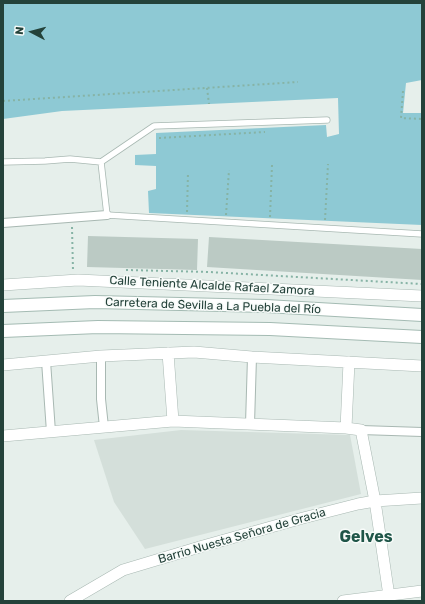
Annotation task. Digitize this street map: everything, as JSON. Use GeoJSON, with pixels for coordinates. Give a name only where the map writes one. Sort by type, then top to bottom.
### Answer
{"type":"FeatureCollection","features":[{"type":"Feature","properties":{"kind":"main road","name":"Carretera de Sevilla a La Puebla del Río"},"geometry":{"type":"LineString","coordinates":[[3,306],[95,302],[266,306],[422,315]]}},
{"type":"Feature","properties":{"kind":"main road","name":"Carretera de Sevilla a La Puebla del Río"},"geometry":{"type":"LineString","coordinates":[[3,331],[98,327],[270,329],[422,337]]}},
{"type":"Feature","properties":{"kind":"street"},"geometry":{"type":"LineString","coordinates":[[3,223],[107,215]]}},
{"type":"Feature","properties":{"kind":"street","name":"Calle Teniente Alcalde Rafael Zamora"},"geometry":{"type":"LineString","coordinates":[[3,285],[74,280],[422,296]]}},
{"type":"Feature","properties":{"kind":"street"},"geometry":{"type":"LineString","coordinates":[[3,365],[101,356],[194,352],[252,357],[422,366]]}},
{"type":"Feature","properties":{"kind":"street"},"geometry":{"type":"LineString","coordinates":[[168,353],[173,421]]}},
{"type":"Feature","properties":{"kind":"street"},"geometry":{"type":"LineString","coordinates":[[101,356],[101,399],[104,427]]}},
{"type":"Feature","properties":{"kind":"street"},"geometry":{"type":"LineString","coordinates":[[250,424],[252,357]]}},
{"type":"Feature","properties":{"kind":"street"},"geometry":{"type":"LineString","coordinates":[[46,361],[51,432]]}},
{"type":"Feature","properties":{"kind":"street"},"geometry":{"type":"LineString","coordinates":[[346,428],[349,362]]}},
{"type":"Feature","properties":{"kind":"street"},"geometry":{"type":"LineString","coordinates":[[3,436],[173,421],[422,432]]}},
{"type":"Feature","properties":{"kind":"street"},"geometry":{"type":"LineString","coordinates":[[361,430],[375,501],[389,596]]}},
{"type":"Feature","properties":{"kind":"street","name":"Barrio Nuesta Señora de Gracia"},"geometry":{"type":"LineString","coordinates":[[70,601],[124,570],[303,518],[358,504],[375,501],[422,498]]}},
{"type":"Feature","properties":{"kind":"street"},"geometry":{"type":"LineString","coordinates":[[343,601],[422,591]]}},
{"type":"Feature","properties":{"kind":"lane"},"geometry":{"type":"LineString","coordinates":[[3,162],[70,159],[101,162],[154,126],[327,120]]}},
{"type":"Feature","properties":{"kind":"lane"},"geometry":{"type":"LineString","coordinates":[[101,162],[107,215],[422,234]]}},
{"type":"Feature","properties":{"kind":"path"},"geometry":{"type":"LineString","coordinates":[[3,101],[298,82]]}},
{"type":"Feature","properties":{"kind":"path"},"geometry":{"type":"LineString","coordinates":[[207,88],[209,104]]}},
{"type":"Feature","properties":{"kind":"path"},"geometry":{"type":"LineString","coordinates":[[403,91],[401,118],[422,119]]}},
{"type":"Feature","properties":{"kind":"path"},"geometry":{"type":"LineString","coordinates":[[159,138],[268,132]]}},
{"type":"Feature","properties":{"kind":"path"},"geometry":{"type":"LineString","coordinates":[[325,220],[328,164]]}},
{"type":"Feature","properties":{"kind":"path"},"geometry":{"type":"LineString","coordinates":[[270,218],[272,165]]}},
{"type":"Feature","properties":{"kind":"path"},"geometry":{"type":"LineString","coordinates":[[226,216],[229,170]]}},
{"type":"Feature","properties":{"kind":"path"},"geometry":{"type":"LineString","coordinates":[[187,214],[188,173]]}},
{"type":"Feature","properties":{"kind":"path"},"geometry":{"type":"LineString","coordinates":[[71,218],[74,280]]}},
{"type":"Feature","properties":{"kind":"shaded area"},"geometry":{"type":"Polygon","coordinates":[[[181,430],[350,435],[361,494],[145,549],[114,502],[94,440],[181,430]]]}},
{"type":"Feature","properties":{"kind":"water"},"geometry":{"type":"Polygon","coordinates":[[[3,3],[422,3],[422,80],[406,83],[403,113],[422,113],[422,225],[149,213],[148,191],[156,189],[156,166],[135,165],[135,155],[156,154],[156,133],[326,125],[327,137],[339,134],[338,98],[62,111],[3,119],[3,3]]]}},
{"type":"Feature","properties":{"kind":"building"},"geometry":{"type":"Polygon","coordinates":[[[88,236],[198,239],[197,270],[87,267],[88,236]]]}},
{"type":"Feature","properties":{"kind":"building"},"geometry":{"type":"Polygon","coordinates":[[[209,237],[422,249],[422,280],[207,267],[209,237]]]}},
{"type":"Feature","properties":{"kind":"district","name":"Gelves"},"geometry":{"type":"Point","coordinates":[366,537]}}]}
